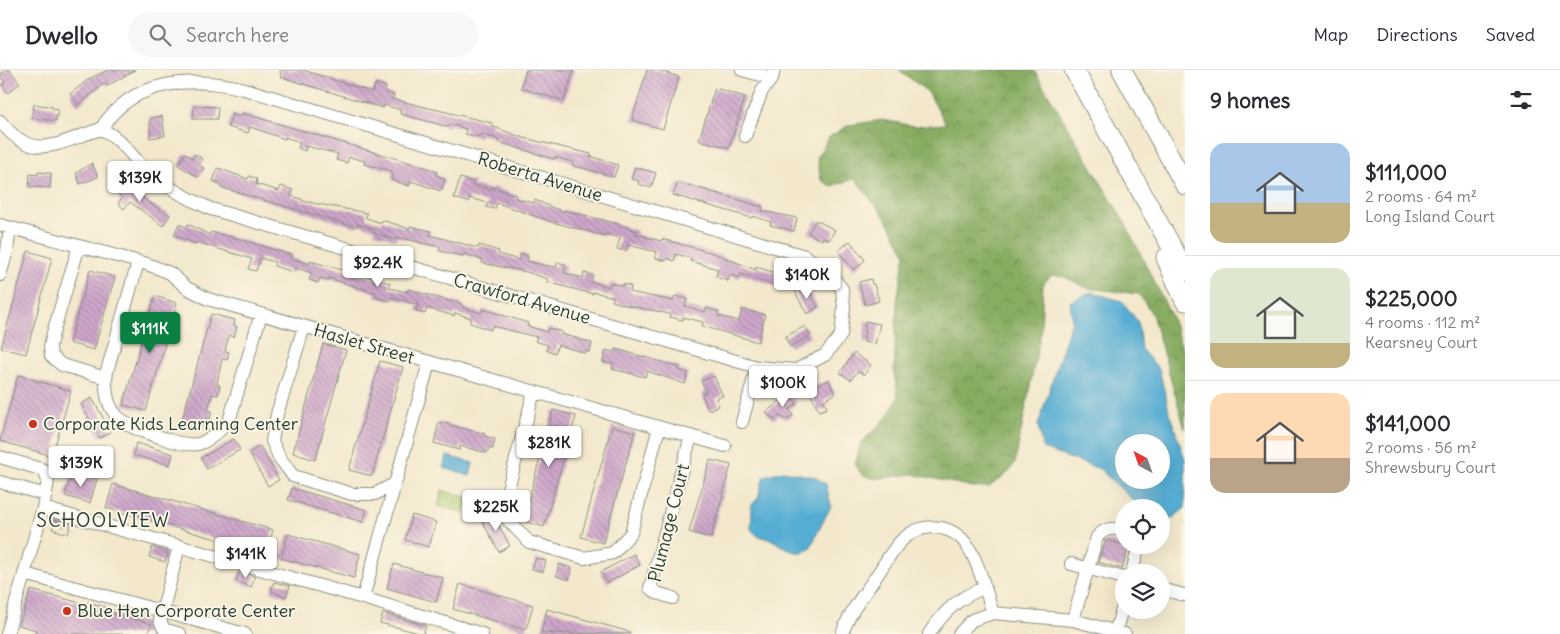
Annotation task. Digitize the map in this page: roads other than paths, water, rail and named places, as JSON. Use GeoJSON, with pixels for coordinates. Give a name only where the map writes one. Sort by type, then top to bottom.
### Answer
{"type":"FeatureCollection","features":[{"type":"Feature","properties":{"kind":"highway"},"geometry":{"type":"LineString","coordinates":[[1074,70],[1185,271]]}},
{"type":"Feature","properties":{"kind":"highway"},"geometry":{"type":"LineString","coordinates":[[1122,70],[1185,185]]}},
{"type":"Feature","properties":{"kind":"highway"},"geometry":{"type":"LineString","coordinates":[[1120,154],[1185,301]]}},
{"type":"Feature","properties":{"kind":"street"},"geometry":{"type":"LineString","coordinates":[[742,70],[773,74],[762,91],[745,136]]}},
{"type":"Feature","properties":{"kind":"street","name":"Roberta Avenue"},"geometry":{"type":"LineString","coordinates":[[101,129],[119,107],[135,97],[159,87],[199,81],[225,84],[804,256],[828,270],[842,289],[844,307],[841,335],[825,355],[796,370],[757,368]]}},
{"type":"Feature","properties":{"kind":"street"},"geometry":{"type":"LineString","coordinates":[[0,121],[9,132],[28,144],[37,146],[56,146],[101,129]]}},
{"type":"Feature","properties":{"kind":"street","name":"Crawford Avenue"},"geometry":{"type":"LineString","coordinates":[[101,129],[114,134],[152,175],[192,200],[212,209],[757,368]]}},
{"type":"Feature","properties":{"kind":"street"},"geometry":{"type":"LineString","coordinates":[[0,274],[7,251],[5,226]]}},
{"type":"Feature","properties":{"kind":"street","name":"Haslet Street"},"geometry":{"type":"LineString","coordinates":[[5,226],[138,262],[170,273],[187,288],[208,299],[725,446]]}},
{"type":"Feature","properties":{"kind":"street"},"geometry":{"type":"LineString","coordinates":[[78,246],[52,334],[50,356],[62,365],[106,378]]}},
{"type":"Feature","properties":{"kind":"street"},"geometry":{"type":"LineString","coordinates":[[138,262],[106,378],[105,388],[107,401],[116,417],[136,430],[179,443],[198,444],[217,433],[229,421],[261,314]]}},
{"type":"Feature","properties":{"kind":"street"},"geometry":{"type":"LineString","coordinates":[[304,327],[277,414],[272,441],[279,457],[293,476],[352,494],[375,494],[394,484]]}},
{"type":"Feature","properties":{"kind":"street"},"geometry":{"type":"LineString","coordinates":[[363,598],[430,363]]}},
{"type":"Feature","properties":{"kind":"street"},"geometry":{"type":"LineString","coordinates":[[742,422],[757,368]]}},
{"type":"Feature","properties":{"kind":"street"},"geometry":{"type":"LineString","coordinates":[[534,392],[504,500],[507,519],[529,542],[584,558],[613,553],[631,533],[659,427]]}},
{"type":"Feature","properties":{"kind":"street","name":"Plumage Court"},"geometry":{"type":"LineString","coordinates":[[673,598],[656,593],[650,588],[691,436]]}},
{"type":"Feature","properties":{"kind":"street"},"geometry":{"type":"LineString","coordinates":[[0,457],[44,470],[48,481],[25,574],[7,634]]}},
{"type":"Feature","properties":{"kind":"street"},"geometry":{"type":"LineString","coordinates":[[0,482],[44,501],[179,546],[482,634]]}},
{"type":"Feature","properties":{"kind":"street"},"geometry":{"type":"LineString","coordinates":[[842,634],[848,618],[900,541],[914,531],[928,527],[952,531],[964,541],[973,557],[993,613]]}},
{"type":"Feature","properties":{"kind":"street"},"geometry":{"type":"LineString","coordinates":[[1073,620],[1097,537],[1103,530],[1115,529]]}},
{"type":"Feature","properties":{"kind":"street"},"geometry":{"type":"LineString","coordinates":[[179,546],[160,621],[164,629],[180,634]]}},
{"type":"Feature","properties":{"kind":"street"},"geometry":{"type":"LineString","coordinates":[[1072,564],[1115,576]]}},
{"type":"Feature","properties":{"kind":"street"},"geometry":{"type":"LineString","coordinates":[[25,574],[162,610],[238,633]]}},
{"type":"Feature","properties":{"kind":"street"},"geometry":{"type":"LineString","coordinates":[[928,634],[937,620],[953,604],[970,592],[984,588]]}},
{"type":"Feature","properties":{"kind":"street"},"geometry":{"type":"LineString","coordinates":[[1170,592],[1184,596]]}},
{"type":"Feature","properties":{"kind":"street"},"geometry":{"type":"LineString","coordinates":[[959,634],[972,620],[993,613],[1073,620],[1120,632],[1122,619]]}},
{"type":"Feature","properties":{"kind":"water"},"geometry":{"type":"Polygon","coordinates":[[[1091,292],[1122,301],[1138,322],[1141,349],[1159,369],[1170,415],[1185,459],[1185,508],[1172,519],[1170,519],[1170,499],[1132,499],[1121,489],[1170,489],[1170,434],[1115,434],[1115,483],[1100,469],[1043,449],[1038,425],[1072,320],[1070,302],[1091,292]]]}},
{"type":"Feature","properties":{"kind":"water"},"geometry":{"type":"Polygon","coordinates":[[[447,456],[473,463],[470,476],[444,468],[447,456]]]}},
{"type":"Feature","properties":{"kind":"water"},"geometry":{"type":"Polygon","coordinates":[[[783,471],[815,477],[826,484],[831,506],[810,548],[806,551],[792,551],[771,539],[754,533],[751,529],[751,506],[758,498],[764,476],[783,471]]]}},
{"type":"Feature","properties":{"kind":"place","name":"Corporate Kids Learning Center"},"geometry":{"type":"Point","coordinates":[33,424]}},
{"type":"Feature","properties":{"kind":"place","name":"Blue Hen Corporate Center"},"geometry":{"type":"Point","coordinates":[67,611]}},
{"type":"Feature","properties":{"kind":"district","name":"SCHOOLVIEW"},"geometry":{"type":"Point","coordinates":[103,520]}}]}
